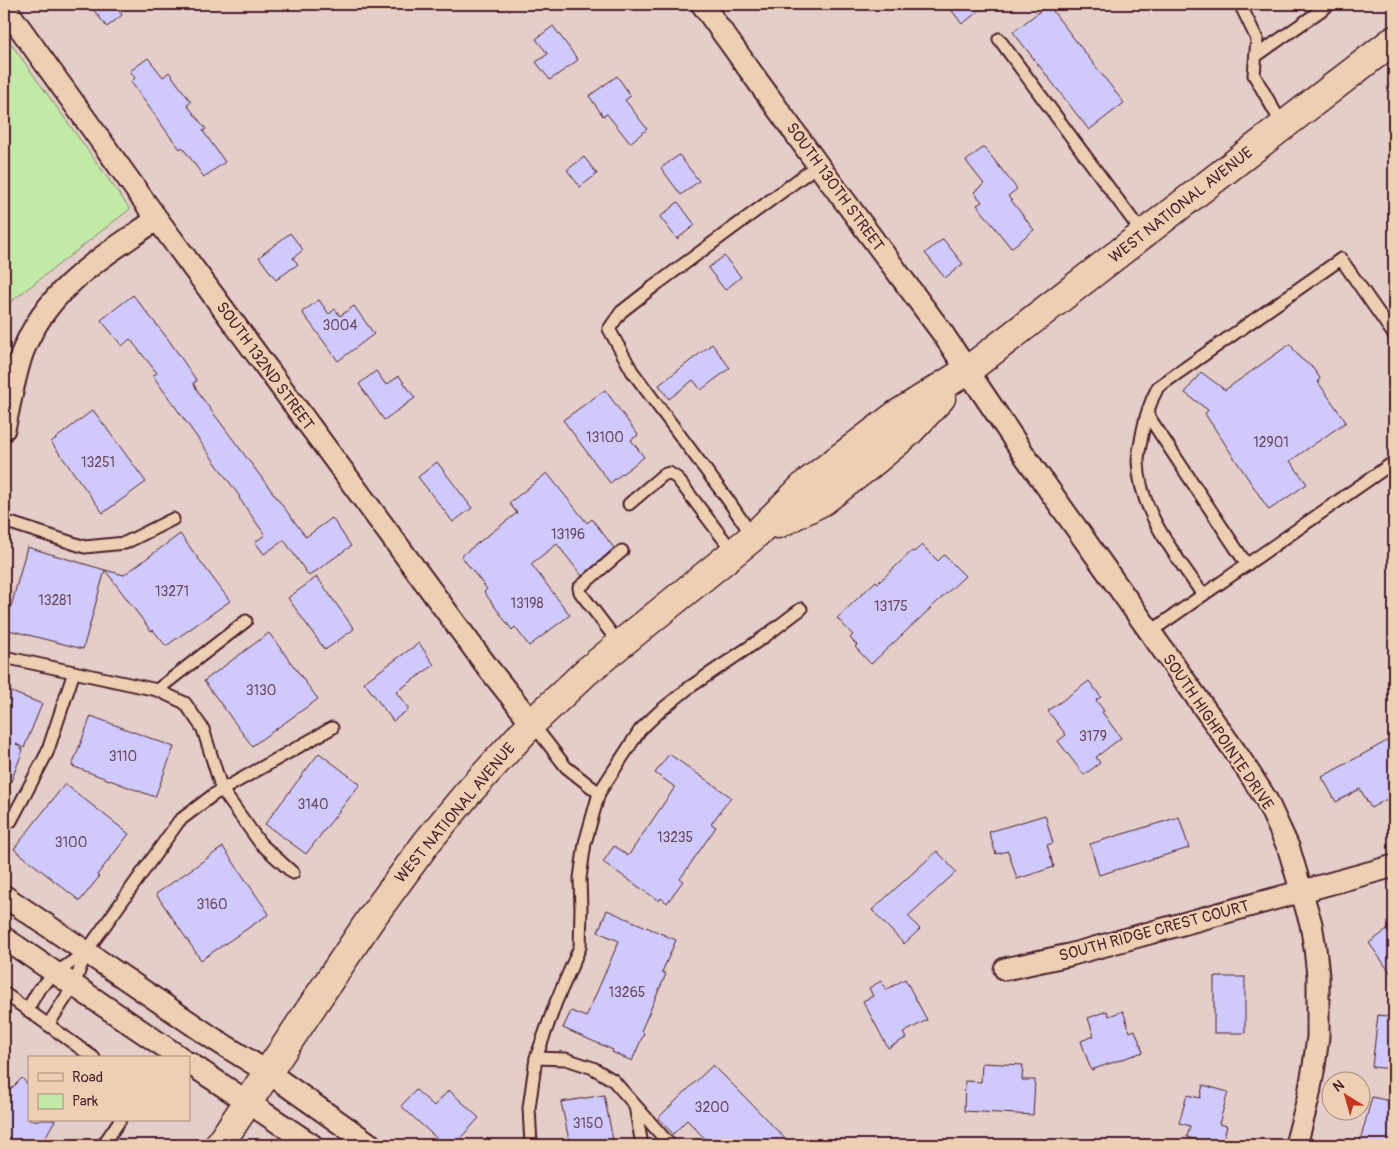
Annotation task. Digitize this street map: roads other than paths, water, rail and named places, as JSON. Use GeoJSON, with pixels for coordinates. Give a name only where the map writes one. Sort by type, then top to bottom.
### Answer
{"type":"FeatureCollection","features":[{"type":"Feature","properties":{"kind":"main road","name":"WEST NATIONAL AVENUE"},"geometry":{"type":"LineString","coordinates":[[219,1145],[372,917],[428,842],[467,794],[532,723],[586,672],[743,545],[823,501],[866,468],[908,434],[968,370],[1394,40]]}},
{"type":"Feature","properties":{"kind":"street","name":"SOUTH 130TH STREET"},"geometry":{"type":"LineString","coordinates":[[702,4],[909,286],[968,370]]}},
{"type":"Feature","properties":{"kind":"street","name":"SOUTH 132ND STREET"},"geometry":{"type":"LineString","coordinates":[[4,6],[157,219],[488,670],[532,723]]}},
{"type":"Feature","properties":{"kind":"street"},"geometry":{"type":"LineString","coordinates":[[4,430],[23,352],[33,330],[49,305],[72,280],[157,219]]}},
{"type":"Feature","properties":{"kind":"street","name":"SOUTH HIGHPOINTE DRIVE"},"geometry":{"type":"LineString","coordinates":[[968,370],[1025,456],[1239,757],[1266,799],[1290,849],[1316,948],[1319,1010],[1314,1066],[1296,1145]]}},
{"type":"Feature","properties":{"kind":"street","name":"SOUTH RIDGE CREST COURT"},"geometry":{"type":"LineString","coordinates":[[1005,969],[1069,955],[1394,866]]}},
{"type":"Feature","properties":{"kind":"street"},"geometry":{"type":"LineString","coordinates":[[4,896],[214,1039],[269,1073],[363,1143]]}},
{"type":"Feature","properties":{"kind":"street"},"geometry":{"type":"LineString","coordinates":[[4,938],[177,1056]]}},
{"type":"Feature","properties":{"kind":"street"},"geometry":{"type":"LineString","coordinates":[[190,1064],[247,1104],[312,1145]]}},
{"type":"Feature","properties":{"kind":"lane"},"geometry":{"type":"LineString","coordinates":[[1240,4],[1257,40],[1254,75],[1283,126]]}},
{"type":"Feature","properties":{"kind":"lane"},"geometry":{"type":"LineString","coordinates":[[1256,56],[1330,4]]}},
{"type":"Feature","properties":{"kind":"lane"},"geometry":{"type":"LineString","coordinates":[[999,39],[1142,234]]}},
{"type":"Feature","properties":{"kind":"lane"},"geometry":{"type":"LineString","coordinates":[[743,545],[728,500],[632,371],[609,329],[621,312],[818,164]]}},
{"type":"Feature","properties":{"kind":"lane"},"geometry":{"type":"LineString","coordinates":[[1203,595],[1167,542],[1152,516],[1142,490],[1138,461],[1150,401],[1158,387],[1341,259],[1394,335]]}},
{"type":"Feature","properties":{"kind":"lane"},"geometry":{"type":"LineString","coordinates":[[1147,414],[1246,565]]}},
{"type":"Feature","properties":{"kind":"lane"},"geometry":{"type":"LineString","coordinates":[[1150,632],[1394,462]]}},
{"type":"Feature","properties":{"kind":"lane"},"geometry":{"type":"LineString","coordinates":[[629,504],[663,475],[669,473],[677,478],[743,545]]}},
{"type":"Feature","properties":{"kind":"lane"},"geometry":{"type":"LineString","coordinates":[[4,521],[85,547],[125,543],[173,519]]}},
{"type":"Feature","properties":{"kind":"lane"},"geometry":{"type":"LineString","coordinates":[[620,645],[580,592],[579,588],[622,551]]}},
{"type":"Feature","properties":{"kind":"lane"},"geometry":{"type":"LineString","coordinates":[[531,1145],[529,1108],[536,1058],[556,1002],[580,947],[580,878],[585,843],[599,793],[640,730],[660,711],[690,687],[764,637],[801,609]]}},
{"type":"Feature","properties":{"kind":"lane"},"geometry":{"type":"LineString","coordinates":[[157,690],[246,620]]}},
{"type":"Feature","properties":{"kind":"lane"},"geometry":{"type":"LineString","coordinates":[[4,657],[157,690],[185,703],[203,729],[222,790],[260,843],[293,873]]}},
{"type":"Feature","properties":{"kind":"lane"},"geometry":{"type":"LineString","coordinates":[[11,821],[47,753],[74,672]]}},
{"type":"Feature","properties":{"kind":"lane"},"geometry":{"type":"LineString","coordinates":[[532,723],[566,767],[599,793]]}},
{"type":"Feature","properties":{"kind":"lane"},"geometry":{"type":"LineString","coordinates":[[48,1025],[74,985],[86,952],[179,821],[222,790],[332,728]]}},
{"type":"Feature","properties":{"kind":"lane"},"geometry":{"type":"LineString","coordinates":[[27,1010],[39,989],[56,973],[86,952]]}},
{"type":"Feature","properties":{"kind":"lane"},"geometry":{"type":"LineString","coordinates":[[4,993],[91,1056]]}},
{"type":"Feature","properties":{"kind":"lane"},"geometry":{"type":"LineString","coordinates":[[536,1058],[566,1059],[593,1068],[613,1080],[670,1145]]}},
{"type":"Feature","properties":{"kind":"lane"},"geometry":{"type":"LineString","coordinates":[[636,1106],[642,1145]]}},
{"type":"Feature","properties":{"kind":"lane"},"geometry":{"type":"LineString","coordinates":[[103,1145],[119,1122]]}}]}
